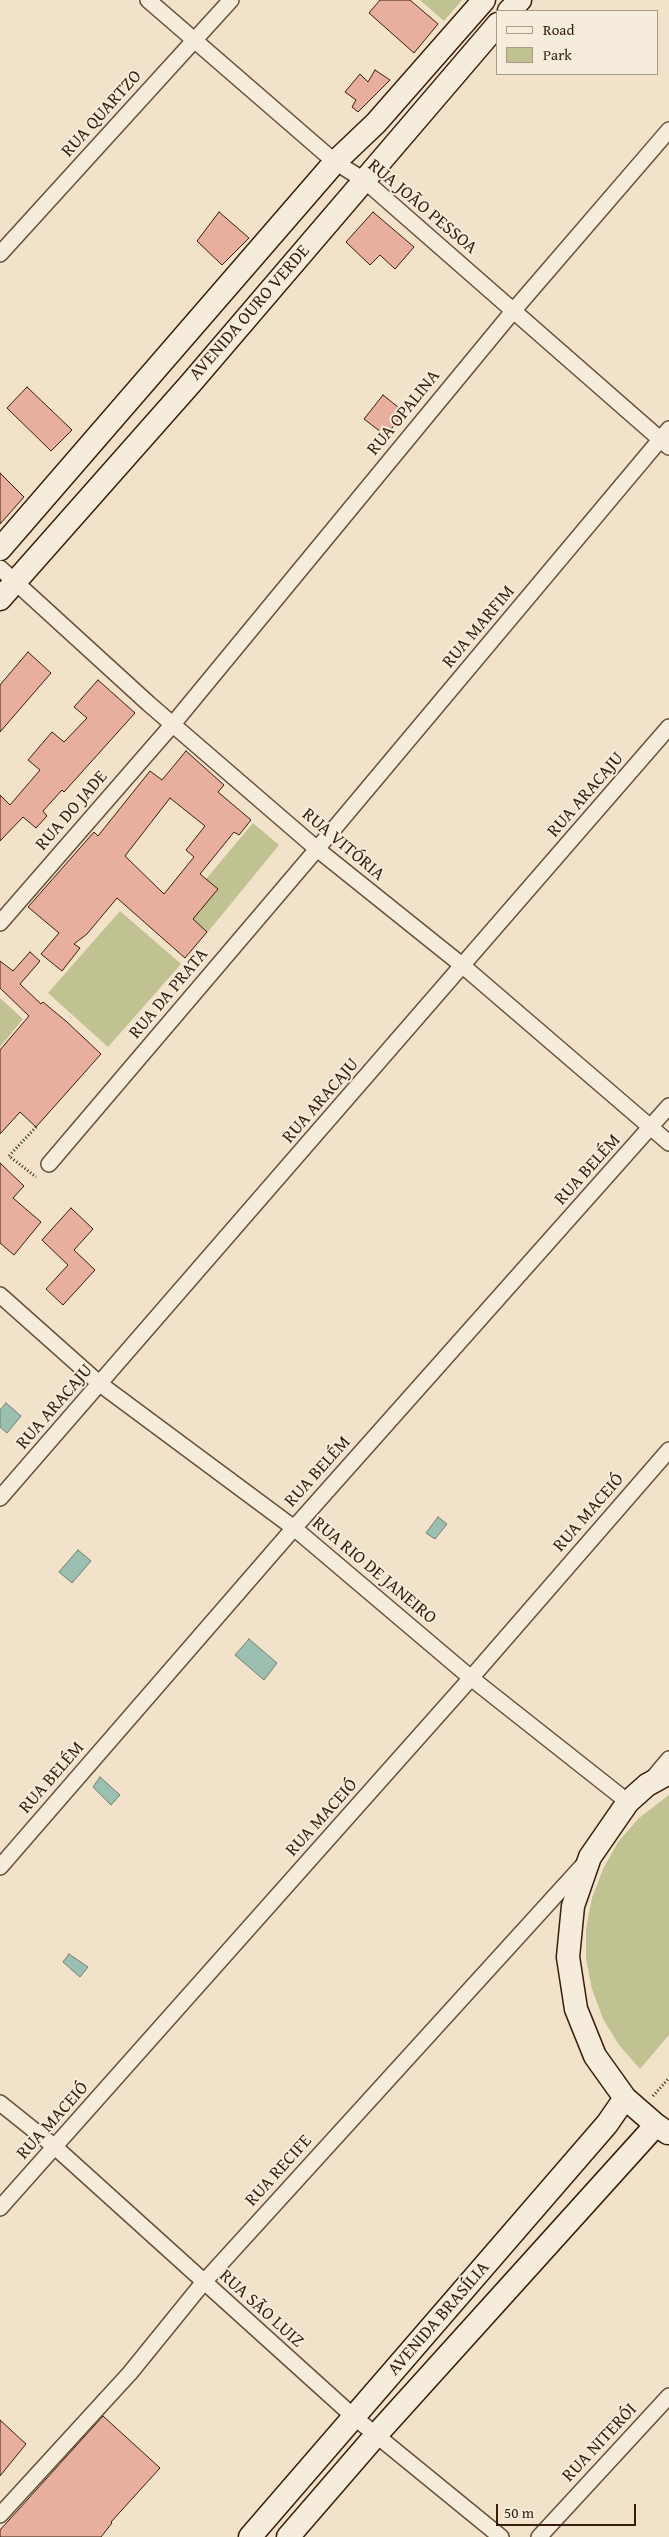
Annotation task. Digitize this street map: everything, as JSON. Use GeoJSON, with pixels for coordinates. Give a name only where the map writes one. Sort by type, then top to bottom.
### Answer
{"type":"FeatureCollection","features":[{"type":"Feature","properties":{"kind":"street","name":"RUA JOÃO PESSOA"},"geometry":{"type":"LineString","coordinates":[[148,0],[335,162],[364,180],[666,438]]}},
{"type":"Feature","properties":{"kind":"street","name":"RUA QUARTZO"},"geometry":{"type":"LineString","coordinates":[[0,254],[231,0]]}},
{"type":"Feature","properties":{"kind":"street","name":"AVENIDA OURO VERDE"},"geometry":{"type":"LineString","coordinates":[[0,549],[335,162],[376,123],[484,0]]}},
{"type":"Feature","properties":{"kind":"street"},"geometry":{"type":"LineString","coordinates":[[510,10],[520,0]]}},
{"type":"Feature","properties":{"kind":"street","name":"AVENIDA OURO VERDE"},"geometry":{"type":"LineString","coordinates":[[0,599],[8,575],[190,383],[497,25]]}},
{"type":"Feature","properties":{"kind":"street","name":"RUA OPALINA"},"geometry":{"type":"LineString","coordinates":[[173,724],[514,310],[669,130]]}},
{"type":"Feature","properties":{"kind":"street","name":"RUA MARFIM"},"geometry":{"type":"LineString","coordinates":[[317,849],[666,438]]}},
{"type":"Feature","properties":{"kind":"street","name":"RUA VITÓRIA"},"geometry":{"type":"LineString","coordinates":[[8,575],[173,724],[317,849],[463,966],[669,1143]]}},
{"type":"Feature","properties":{"kind":"street","name":"RUA DO JADE"},"geometry":{"type":"LineString","coordinates":[[0,923],[173,724]]}},
{"type":"Feature","properties":{"kind":"street","name":"RUA ARACAJU"},"geometry":{"type":"LineString","coordinates":[[0,1498],[669,727]]}},
{"type":"Feature","properties":{"kind":"street","name":"RUA DA PRATA"},"geometry":{"type":"LineString","coordinates":[[49,1164],[317,849]]}},
{"type":"Feature","properties":{"kind":"street","name":"RUA BELÉM"},"geometry":{"type":"LineString","coordinates":[[0,1867],[294,1528],[669,1106]]}},
{"type":"Feature","properties":{"kind":"street","name":"RUA RIO DE JANEIRO"},"geometry":{"type":"LineString","coordinates":[[0,1295],[100,1384],[294,1528],[471,1678],[628,1802]]}},
{"type":"Feature","properties":{"kind":"street","name":"RUA MACEIÓ"},"geometry":{"type":"LineString","coordinates":[[0,2208],[471,1678],[669,1450]]}},
{"type":"Feature","properties":{"kind":"street"},"geometry":{"type":"LineString","coordinates":[[662,2129],[625,2098],[595,2056],[576,2009],[568,1957],[573,1906],[590,1857],[628,1802],[647,1785],[669,1759]]}},
{"type":"Feature","properties":{"kind":"street"},"geometry":{"type":"LineString","coordinates":[[647,1785],[669,1773]]}},
{"type":"Feature","properties":{"kind":"street","name":"RUA RECIFE"},"geometry":{"type":"LineString","coordinates":[[0,2515],[130,2373],[203,2283],[590,1857]]}},
{"type":"Feature","properties":{"kind":"street","name":"AVENIDA BRASÍLIA"},"geometry":{"type":"LineString","coordinates":[[250,2537],[600,2132],[625,2098]]}},
{"type":"Feature","properties":{"kind":"street","name":"RUA SÃO LUIZ"},"geometry":{"type":"LineString","coordinates":[[0,2103],[55,2147],[203,2283],[354,2417],[501,2537]]}},
{"type":"Feature","properties":{"kind":"street","name":"AVENIDA BRASÍLIA"},"geometry":{"type":"LineString","coordinates":[[288,2537],[377,2434],[662,2129]]}},
{"type":"Feature","properties":{"kind":"street","name":"RUA NITERÓI"},"geometry":{"type":"LineString","coordinates":[[539,2537],[669,2396]]}},
{"type":"Feature","properties":{"kind":"path"},"geometry":{"type":"LineString","coordinates":[[36,1126],[10,1156],[38,1178],[49,1164]]}},
{"type":"Feature","properties":{"kind":"green space"},"geometry":{"type":"Polygon","coordinates":[[[420,0],[462,0],[444,21],[420,0]]]}},
{"type":"Feature","properties":{"kind":"green space"},"geometry":{"type":"Polygon","coordinates":[[[253,823],[279,845],[207,933],[192,920],[206,879],[253,823]]]}},
{"type":"Feature","properties":{"kind":"green space"},"geometry":{"type":"Polygon","coordinates":[[[120,911],[181,964],[108,1047],[48,993],[120,911]]]}},
{"type":"Feature","properties":{"kind":"green space"},"geometry":{"type":"Polygon","coordinates":[[[0,998],[23,1019],[0,1047],[0,998]]]}},
{"type":"Feature","properties":{"kind":"green space"},"geometry":{"type":"Polygon","coordinates":[[[669,1795],[669,2035],[640,2069],[619,2045],[603,2019],[592,1989],[586,1959],[586,1928],[592,1898],[603,1869],[618,1842],[639,1818],[669,1795]]]}},
{"type":"Feature","properties":{"kind":"shaded area"},"geometry":{"type":"Polygon","coordinates":[[[6,1403],[21,1416],[7,1433],[0,1427],[0,1410],[6,1403]]]}},
{"type":"Feature","properties":{"kind":"shaded area"},"geometry":{"type":"Polygon","coordinates":[[[438,1517],[447,1524],[435,1539],[426,1533],[438,1517]]]}},
{"type":"Feature","properties":{"kind":"shaded area"},"geometry":{"type":"Polygon","coordinates":[[[78,1550],[91,1561],[72,1583],[59,1572],[78,1550]]]}},
{"type":"Feature","properties":{"kind":"shaded area"},"geometry":{"type":"Polygon","coordinates":[[[249,1639],[277,1663],[264,1680],[235,1655],[249,1639]]]}},
{"type":"Feature","properties":{"kind":"shaded area"},"geometry":{"type":"Polygon","coordinates":[[[100,1777],[120,1795],[111,1805],[93,1787],[100,1777]]]}},
{"type":"Feature","properties":{"kind":"shaded area"},"geometry":{"type":"Polygon","coordinates":[[[69,1954],[88,1967],[80,1977],[63,1962],[69,1954]]]}},
{"type":"Feature","properties":{"kind":"building"},"geometry":{"type":"Polygon","coordinates":[[[380,0],[410,0],[438,24],[414,53],[369,13],[380,0]]]}},
{"type":"Feature","properties":{"kind":"building"},"geometry":{"type":"Polygon","coordinates":[[[375,70],[390,80],[358,112],[352,107],[356,100],[345,92],[360,74],[368,82],[375,70]]]}},
{"type":"Feature","properties":{"kind":"building"},"geometry":{"type":"Polygon","coordinates":[[[219,212],[249,238],[222,265],[197,241],[219,212]]]}},
{"type":"Feature","properties":{"kind":"building"},"geometry":{"type":"Polygon","coordinates":[[[373,212],[414,247],[395,269],[380,255],[370,265],[346,242],[373,212]]]}},
{"type":"Feature","properties":{"kind":"building"},"geometry":{"type":"Polygon","coordinates":[[[27,387],[72,430],[51,451],[7,408],[27,387]]]}},
{"type":"Feature","properties":{"kind":"building"},"geometry":{"type":"Polygon","coordinates":[[[383,395],[404,412],[386,436],[364,419],[383,395]]]}},
{"type":"Feature","properties":{"kind":"building"},"geometry":{"type":"Polygon","coordinates":[[[0,473],[24,497],[0,524],[0,473]]]}},
{"type":"Feature","properties":{"kind":"building"},"geometry":{"type":"Polygon","coordinates":[[[28,652],[51,673],[0,732],[0,685],[28,652]]]}},
{"type":"Feature","properties":{"kind":"building"},"geometry":{"type":"Polygon","coordinates":[[[98,680],[135,713],[64,792],[62,790],[43,811],[47,816],[36,828],[23,817],[0,841],[0,795],[10,805],[40,770],[28,760],[52,732],[64,742],[87,718],[74,707],[98,680]]]}},
{"type":"Feature","properties":{"kind":"building"},"geometry":{"type":"Polygon","coordinates":[[[186,751],[224,785],[218,792],[251,820],[239,835],[234,832],[200,874],[218,889],[193,919],[207,932],[185,958],[117,898],[87,934],[74,944],[80,948],[62,971],[41,954],[59,933],[28,907],[94,832],[98,836],[150,771],[162,780],[186,751]],[[170,798],[125,856],[164,894],[194,857],[186,850],[205,826],[170,798]]]}},
{"type":"Feature","properties":{"kind":"building"},"geometry":{"type":"Polygon","coordinates":[[[30,952],[40,961],[20,984],[41,1004],[43,1002],[67,1022],[101,1054],[36,1127],[20,1112],[0,1134],[0,1050],[29,1016],[0,988],[0,961],[13,971],[30,952]]]}},
{"type":"Feature","properties":{"kind":"building"},"geometry":{"type":"Polygon","coordinates":[[[0,1163],[24,1186],[13,1198],[41,1222],[14,1255],[0,1243],[0,1163]]]}},
{"type":"Feature","properties":{"kind":"building"},"geometry":{"type":"Polygon","coordinates":[[[71,1208],[93,1229],[74,1250],[95,1270],[63,1305],[46,1289],[68,1265],[42,1240],[71,1208]]]}},
{"type":"Feature","properties":{"kind":"building"},"geometry":{"type":"Polygon","coordinates":[[[103,2416],[160,2468],[111,2522],[101,2537],[0,2537],[0,2530],[103,2416]]]}},
{"type":"Feature","properties":{"kind":"building"},"geometry":{"type":"Polygon","coordinates":[[[0,2420],[26,2444],[0,2476],[0,2420]]]}}]}
